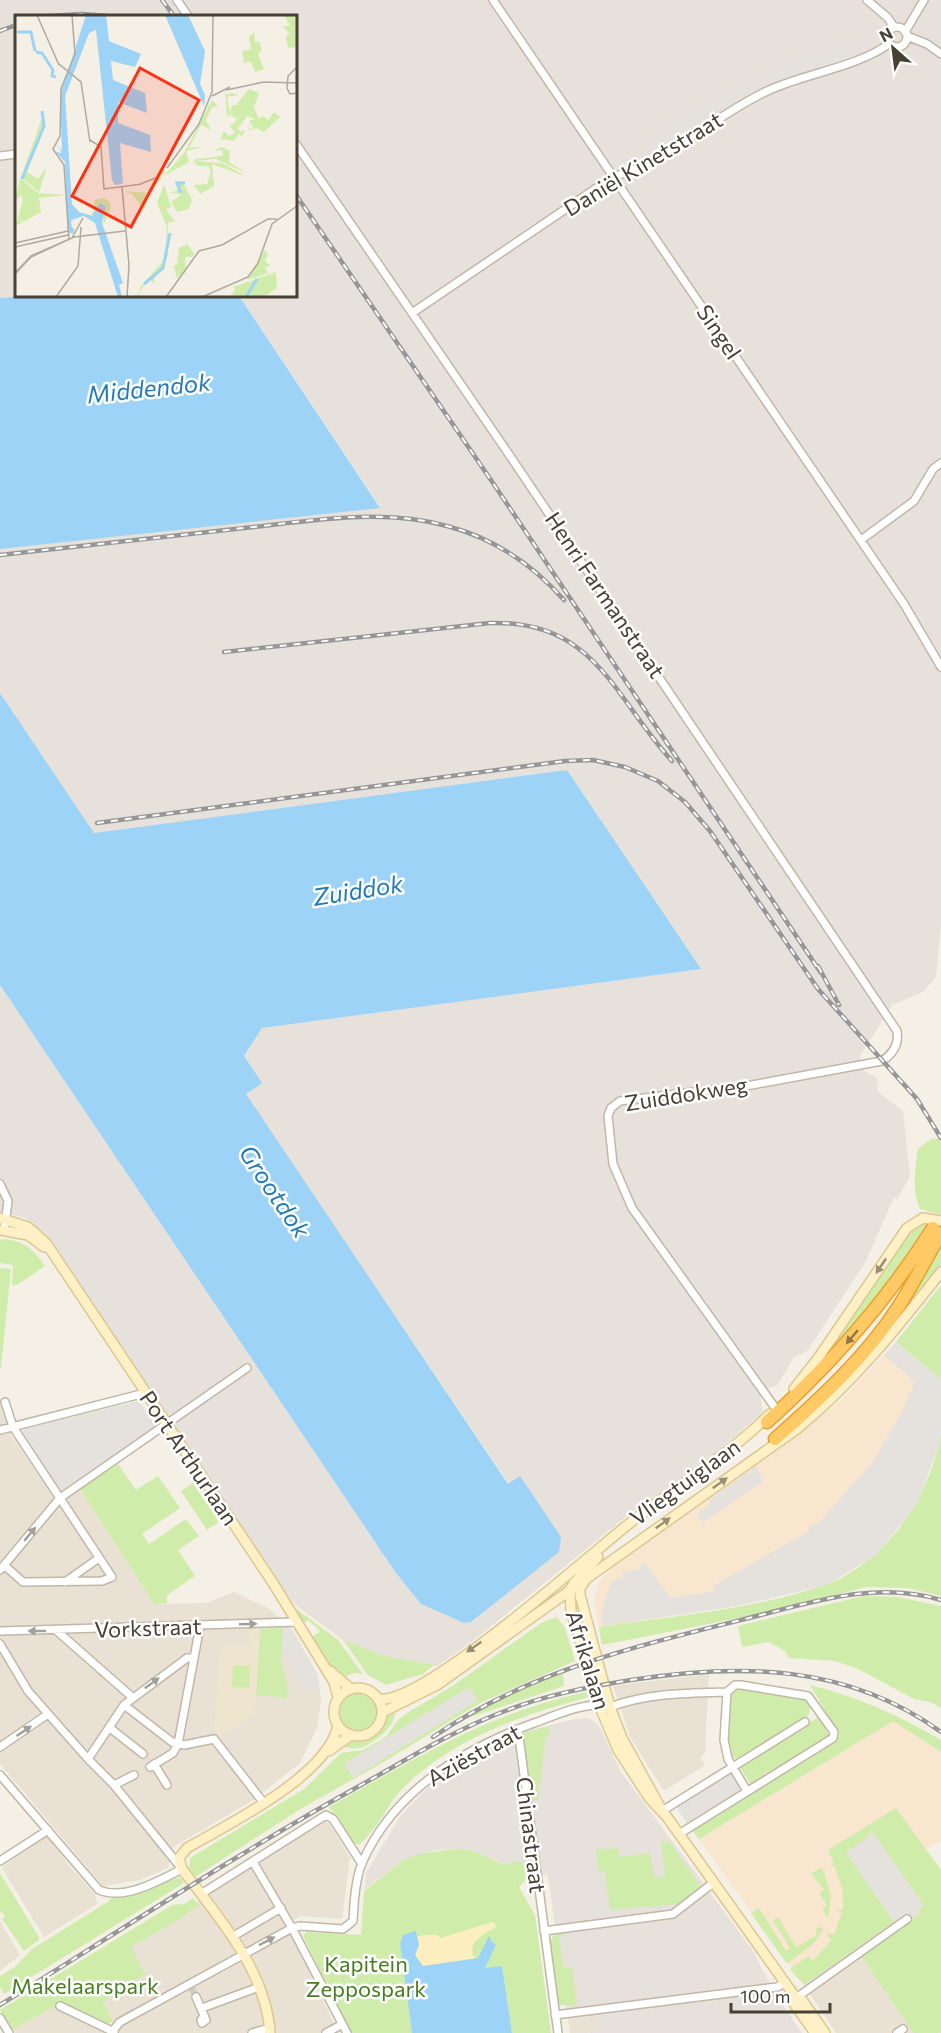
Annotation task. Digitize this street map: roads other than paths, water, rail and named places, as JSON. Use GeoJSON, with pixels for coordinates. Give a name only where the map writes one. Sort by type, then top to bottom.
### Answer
{"type":"FeatureCollection","features":[{"type":"Feature","properties":{"kind":"highway"},"geometry":{"type":"LineString","coordinates":[[762,1425],[843,1348],[938,1228]]}},
{"type":"Feature","properties":{"kind":"highway"},"geometry":{"type":"LineString","coordinates":[[776,1441],[828,1390],[880,1332],[898,1308],[938,1228]]}},
{"type":"Feature","properties":{"kind":"main road","name":"Port Arthurlaan"},"geometry":{"type":"LineString","coordinates":[[4,1218],[38,1234],[297,1622],[334,1682],[338,1697],[334,1712],[338,1725],[322,1756],[306,1775],[182,1853],[179,1858],[182,1869]]}},
{"type":"Feature","properties":{"kind":"main road","name":"Vliegtuiglaan"},"geometry":{"type":"LineString","coordinates":[[380,1699],[394,1697],[427,1681],[518,1616],[647,1510],[762,1425],[808,1373],[907,1227],[923,1218],[938,1228]]}},
{"type":"Feature","properties":{"kind":"main road","name":"Port Arthurlaan"},"geometry":{"type":"LineString","coordinates":[[2,1230],[28,1235],[50,1252]]}},
{"type":"Feature","properties":{"kind":"main road","name":"Vliegtuiglaan"},"geometry":{"type":"LineString","coordinates":[[382,1712],[437,1685],[834,1398],[900,1325],[941,1272]]}},
{"type":"Feature","properties":{"kind":"main road"},"geometry":{"type":"LineString","coordinates":[[554,1587],[570,1590],[587,1567],[642,1520],[647,1510]]}},
{"type":"Feature","properties":{"kind":"main road"},"geometry":{"type":"LineString","coordinates":[[582,1603],[580,1588],[586,1579]]}},
{"type":"Feature","properties":{"kind":"main road","name":"Afrikalaan"},"geometry":{"type":"LineString","coordinates":[[570,1590],[582,1603],[610,1707],[622,1738],[662,1811],[796,1998],[802,2000],[825,2033]]}},
{"type":"Feature","properties":{"kind":"main road","name":"Afrikalaan"},"geometry":{"type":"LineString","coordinates":[[570,1590],[570,1608],[600,1705],[626,1764],[650,1799],[662,1811]]}},
{"type":"Feature","properties":{"kind":"main road"},"geometry":{"type":"LineString","coordinates":[[550,1604],[570,1608]]}},
{"type":"Feature","properties":{"kind":"main road","name":"Port Arthurlaan"},"geometry":{"type":"LineString","coordinates":[[324,1666],[351,1689],[364,1688],[380,1699]]}},
{"type":"Feature","properties":{"kind":"main road"},"geometry":{"type":"LineString","coordinates":[[338,1697],[351,1689]]}},
{"type":"Feature","properties":{"kind":"main road"},"geometry":{"type":"LineString","coordinates":[[380,1699],[382,1712]]}},
{"type":"Feature","properties":{"kind":"main road","name":"Port Arthurlaan"},"geometry":{"type":"LineString","coordinates":[[322,1756],[351,1735],[362,1736],[374,1730],[382,1712]]}},
{"type":"Feature","properties":{"kind":"main road"},"geometry":{"type":"LineString","coordinates":[[338,1725],[351,1735]]}},
{"type":"Feature","properties":{"kind":"main road"},"geometry":{"type":"LineString","coordinates":[[182,1869],[232,1936],[242,1954],[268,2012],[270,2031]]}},
{"type":"Feature","properties":{"kind":"main road","name":"Afrikalaan"},"geometry":{"type":"LineString","coordinates":[[796,1998],[795,2005],[815,2033]]}},
{"type":"Feature","properties":{"kind":"street"},"geometry":{"type":"LineString","coordinates":[[177,0],[187,15]]}},
{"type":"Feature","properties":{"kind":"street","name":"Singel"},"geometry":{"type":"LineString","coordinates":[[493,0],[904,604],[941,667]]}},
{"type":"Feature","properties":{"kind":"street"},"geometry":{"type":"LineString","coordinates":[[867,0],[888,18],[894,27],[941,54]]}},
{"type":"Feature","properties":{"kind":"street"},"geometry":{"type":"LineString","coordinates":[[894,27],[887,34],[889,44],[895,48],[902,46],[924,0]]}},
{"type":"Feature","properties":{"kind":"street","name":"Daniël Kinetstraat"},"geometry":{"type":"LineString","coordinates":[[412,313],[613,177],[652,158],[763,93],[792,80],[848,63],[889,44]]}},
{"type":"Feature","properties":{"kind":"street","name":"Henri Farmanstraat"},"geometry":{"type":"LineString","coordinates":[[297,145],[892,1023],[898,1038],[892,1053]]}},
{"type":"Feature","properties":{"kind":"street"},"geometry":{"type":"LineString","coordinates":[[0,156],[15,154]]}},
{"type":"Feature","properties":{"kind":"street"},"geometry":{"type":"LineString","coordinates":[[861,540],[914,501],[933,469],[941,463]]}},
{"type":"Feature","properties":{"kind":"street","name":"Zuiddokweg"},"geometry":{"type":"LineString","coordinates":[[776,1408],[632,1208],[613,1164],[608,1116],[611,1108],[620,1101],[752,1084],[873,1063],[882,1061],[892,1053]]}},
{"type":"Feature","properties":{"kind":"street","name":"Port Arthurlaan"},"geometry":{"type":"LineString","coordinates":[[0,1184],[8,1201],[2,1230]]}},
{"type":"Feature","properties":{"kind":"street"},"geometry":{"type":"LineString","coordinates":[[5,1402],[13,1427],[60,1498],[99,1558],[112,1577],[102,1581],[23,1582],[2,1567],[60,1498],[247,1368]]}},
{"type":"Feature","properties":{"kind":"street"},"geometry":{"type":"LineString","coordinates":[[0,1430],[145,1393]]}},
{"type":"Feature","properties":{"kind":"street"},"geometry":{"type":"LineString","coordinates":[[65,1582],[99,1558]]}},
{"type":"Feature","properties":{"kind":"street","name":"Vorkstraat"},"geometry":{"type":"LineString","coordinates":[[0,1631],[297,1622]]}},
{"type":"Feature","properties":{"kind":"street"},"geometry":{"type":"LineString","coordinates":[[167,1785],[152,1765],[174,1753],[178,1744],[200,1626]]}},
{"type":"Feature","properties":{"kind":"street"},"geometry":{"type":"LineString","coordinates":[[57,1631],[132,1697]]}},
{"type":"Feature","properties":{"kind":"street"},"geometry":{"type":"LineString","coordinates":[[0,1644],[28,1691],[114,1785],[182,1869],[140,1888],[113,1893],[99,1890],[0,1775]]}},
{"type":"Feature","properties":{"kind":"street"},"geometry":{"type":"LineString","coordinates":[[88,1759],[124,1704],[187,1658],[194,1658]]}},
{"type":"Feature","properties":{"kind":"street"},"geometry":{"type":"LineString","coordinates":[[610,1707],[634,1698],[727,1692],[735,1685],[741,1685],[808,1696],[834,1732],[833,1738],[679,1834]]}},
{"type":"Feature","properties":{"kind":"street"},"geometry":{"type":"LineString","coordinates":[[727,1692],[724,1740],[732,1767],[747,1791]]}},
{"type":"Feature","properties":{"kind":"street"},"geometry":{"type":"LineString","coordinates":[[124,1704],[178,1744],[190,1745],[211,1739],[263,1802]]}},
{"type":"Feature","properties":{"kind":"street","name":"Aziëstraat"},"geometry":{"type":"LineString","coordinates":[[292,1928],[300,1926],[343,1929],[353,1922],[362,1864],[390,1816],[427,1778],[518,1729],[567,1711],[600,1705]]}},
{"type":"Feature","properties":{"kind":"street"},"geometry":{"type":"LineString","coordinates":[[0,1747],[48,1714]]}},
{"type":"Feature","properties":{"kind":"street"},"geometry":{"type":"LineString","coordinates":[[662,1811],[805,1722]]}},
{"type":"Feature","properties":{"kind":"street"},"geometry":{"type":"LineString","coordinates":[[110,1728],[143,1754]]}},
{"type":"Feature","properties":{"kind":"street","name":"Chinastraat"},"geometry":{"type":"LineString","coordinates":[[518,1729],[558,2033]]}},
{"type":"Feature","properties":{"kind":"street"},"geometry":{"type":"LineString","coordinates":[[114,1785],[134,1775]]}},
{"type":"Feature","properties":{"kind":"street"},"geometry":{"type":"LineString","coordinates":[[201,1894],[326,1815],[333,1819],[362,1864]]}},
{"type":"Feature","properties":{"kind":"street"},"geometry":{"type":"LineString","coordinates":[[0,1861],[48,1830]]}},
{"type":"Feature","properties":{"kind":"street"},"geometry":{"type":"LineString","coordinates":[[253,1862],[292,1928],[347,2033]]}},
{"type":"Feature","properties":{"kind":"street"},"geometry":{"type":"LineString","coordinates":[[544,1931],[665,1916],[680,1910],[714,1883]]}},
{"type":"Feature","properties":{"kind":"street"},"geometry":{"type":"LineString","coordinates":[[232,1936],[281,1908]]}},
{"type":"Feature","properties":{"kind":"street"},"geometry":{"type":"LineString","coordinates":[[796,1998],[907,1919]]}},
{"type":"Feature","properties":{"kind":"street"},"geometry":{"type":"LineString","coordinates":[[60,2006],[113,2032],[120,2022],[292,1928]]}},
{"type":"Feature","properties":{"kind":"street"},"geometry":{"type":"LineString","coordinates":[[555,2015],[777,1987],[785,1983]]}},
{"type":"Feature","properties":{"kind":"street"},"geometry":{"type":"LineString","coordinates":[[196,1997],[203,2012],[259,1988]]}},
{"type":"Feature","properties":{"kind":"street"},"geometry":{"type":"LineString","coordinates":[[0,2018],[9,2033]]}},
{"type":"Feature","properties":{"kind":"street"},"geometry":{"type":"LineString","coordinates":[[326,2033],[341,2025]]}},
{"type":"Feature","properties":{"kind":"street"},"geometry":{"type":"LineString","coordinates":[[252,2033],[270,2031]]}},
{"type":"Feature","properties":{"kind":"water","name":"Middendok"},"geometry":{"type":"Polygon","coordinates":[[[240,297],[380,508],[0,549],[0,298],[240,297]]]}},
{"type":"Feature","properties":{"kind":"water"},"geometry":{"type":"Polygon","coordinates":[[[0,693],[94,833],[567,770],[701,969],[262,1028],[244,1056],[262,1083],[246,1094],[508,1484],[520,1476],[561,1537],[559,1552],[471,1622],[464,1623],[421,1604],[396,1573],[0,985],[0,693]]]}},
{"type":"Feature","properties":{"kind":"water"},"geometry":{"type":"Polygon","coordinates":[[[416,1931],[419,1945],[415,1955],[423,1966],[478,1958],[489,1936],[491,1938],[490,1940],[496,1945],[485,1968],[502,1966],[512,2033],[412,2033],[400,1944],[403,1935],[416,1931]]]}},
{"type":"Feature","properties":{"kind":"tunnel"},"geometry":{"type":"LineString","coordinates":[[191,1987],[196,1997]]}},
{"type":"Feature","properties":{"kind":"railway"},"geometry":{"type":"LineString","coordinates":[[162,0],[173,15]]}},
{"type":"Feature","properties":{"kind":"railway"},"geometry":{"type":"LineString","coordinates":[[66,15],[95,15]]}},
{"type":"Feature","properties":{"kind":"railway"},"geometry":{"type":"LineString","coordinates":[[0,31],[15,25]]}},
{"type":"Feature","properties":{"kind":"railway"},"geometry":{"type":"LineString","coordinates":[[297,196],[493,483],[821,973]]}},
{"type":"Feature","properties":{"kind":"railway"},"geometry":{"type":"LineString","coordinates":[[0,555],[314,520],[394,517],[447,526],[496,545],[539,575],[564,600]]}},
{"type":"Feature","properties":{"kind":"railway"},"geometry":{"type":"LineString","coordinates":[[224,652],[490,623],[526,625],[554,634],[578,648],[598,666],[672,761]]}},
{"type":"Feature","properties":{"kind":"railway"},"geometry":{"type":"LineString","coordinates":[[97,823],[565,761],[593,760],[625,767],[658,781],[685,802],[710,831],[818,989],[917,1099],[941,1138]]}},
{"type":"Feature","properties":{"kind":"railway"},"geometry":{"type":"LineString","coordinates":[[818,966],[839,1005]]}},
{"type":"Feature","properties":{"kind":"railway"},"geometry":{"type":"LineString","coordinates":[[433,1737],[469,1714],[544,1678],[663,1640],[794,1606],[843,1596],[892,1592],[916,1594],[941,1600]]}},
{"type":"Feature","properties":{"kind":"railway"},"geometry":{"type":"LineString","coordinates":[[0,2005],[315,1811],[449,1736],[536,1700],[631,1680],[672,1675],[713,1671],[792,1674],[831,1681],[868,1693],[905,1710],[941,1732]]}},
{"type":"Feature","properties":{"kind":"water label","name":"Zuiddok"},"geometry":{"type":"Point","coordinates":[358,891]}},
{"type":"Feature","properties":{"kind":"water label","name":"Grootdok"},"geometry":{"type":"Point","coordinates":[274,1192]}},
{"type":"Feature","properties":{"kind":"park label","name":"Kapitein Zeppospark"},"geometry":{"type":"Point","coordinates":[366,1976]}},
{"type":"Feature","properties":{"kind":"park label","name":"Makelaarspark"},"geometry":{"type":"Point","coordinates":[85,1986]}}]}
